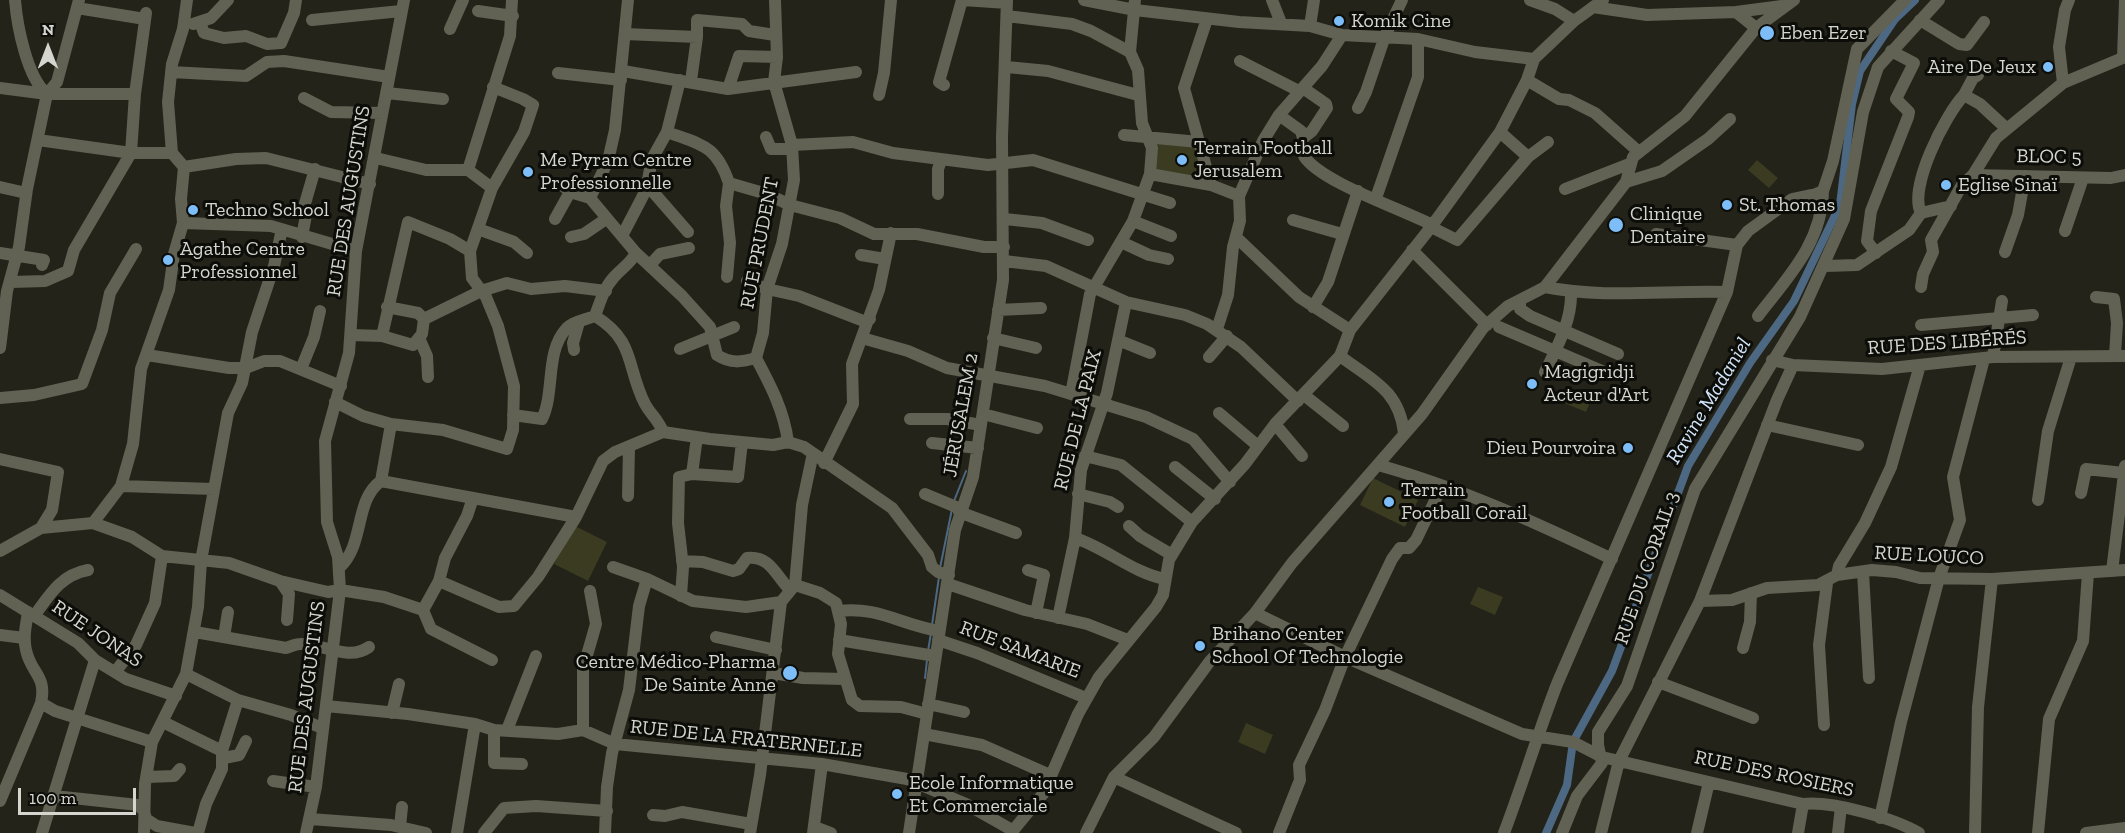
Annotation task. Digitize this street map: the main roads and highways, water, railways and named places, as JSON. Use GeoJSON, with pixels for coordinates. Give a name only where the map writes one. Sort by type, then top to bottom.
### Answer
{"type":"FeatureCollection","features":[{"type":"Feature","properties":{"kind":"waterway","name":"Ravine Madaniel"},"geometry":{"type":"LineString","coordinates":[[1546,833],[1567,785],[1573,742],[1612,671],[1688,466],[1750,363],[1794,301],[1840,205],[1852,104],[1860,71],[1895,19],[1915,0]]}},
{"type":"Feature","properties":{"kind":"waterway"},"geometry":{"type":"LineString","coordinates":[[954,501],[966,471]]}},
{"type":"Feature","properties":{"kind":"waterway"},"geometry":{"type":"LineString","coordinates":[[940,568],[952,509]]}},
{"type":"Feature","properties":{"kind":"waterway"},"geometry":{"type":"LineString","coordinates":[[932,625],[939,577]]}},
{"type":"Feature","properties":{"kind":"waterway"},"geometry":{"type":"LineString","coordinates":[[928,651],[931,633]]}},
{"type":"Feature","properties":{"kind":"waterway"},"geometry":{"type":"LineString","coordinates":[[925,678],[927,660]]}},
{"type":"Feature","properties":{"kind":"place","name":"Komik Cine"},"geometry":{"type":"Point","coordinates":[1339,21]}},
{"type":"Feature","properties":{"kind":"place","name":"Eben Ezer"},"geometry":{"type":"Point","coordinates":[1767,33]}},
{"type":"Feature","properties":{"kind":"place","name":"Aire De Jeux"},"geometry":{"type":"Point","coordinates":[2048,67]}},
{"type":"Feature","properties":{"kind":"place","name":"Terrain Football Jerusalem"},"geometry":{"type":"Point","coordinates":[1182,160]}},
{"type":"Feature","properties":{"kind":"place","name":"Me Pyram Centre Professionnelle"},"geometry":{"type":"Point","coordinates":[528,172]}},
{"type":"Feature","properties":{"kind":"place","name":"Eglise Sinaï"},"geometry":{"type":"Point","coordinates":[1946,185]}},
{"type":"Feature","properties":{"kind":"place","name":"St. Thomas"},"geometry":{"type":"Point","coordinates":[1727,205]}},
{"type":"Feature","properties":{"kind":"place","name":"Techno School"},"geometry":{"type":"Point","coordinates":[193,210]}},
{"type":"Feature","properties":{"kind":"place","name":"Clinique Dentaire"},"geometry":{"type":"Point","coordinates":[1616,225]}},
{"type":"Feature","properties":{"kind":"place","name":"Agathe Centre Professionnel"},"geometry":{"type":"Point","coordinates":[168,260]}},
{"type":"Feature","properties":{"kind":"place","name":"Magigridji Acteur d'Art"},"geometry":{"type":"Point","coordinates":[1532,384]}},
{"type":"Feature","properties":{"kind":"place","name":"Dieu Pourvoira"},"geometry":{"type":"Point","coordinates":[1628,448]}},
{"type":"Feature","properties":{"kind":"place","name":"Terrain Football Corail"},"geometry":{"type":"Point","coordinates":[1389,502]}},
{"type":"Feature","properties":{"kind":"place","name":"Brihano Center School Of Technologie"},"geometry":{"type":"Point","coordinates":[1200,646]}},
{"type":"Feature","properties":{"kind":"place","name":"Centre Médico-Pharma De Sainte Anne"},"geometry":{"type":"Point","coordinates":[790,673]}},
{"type":"Feature","properties":{"kind":"place","name":"Ecole Informatique Et Commerciale"},"geometry":{"type":"Point","coordinates":[897,794]}}]}
